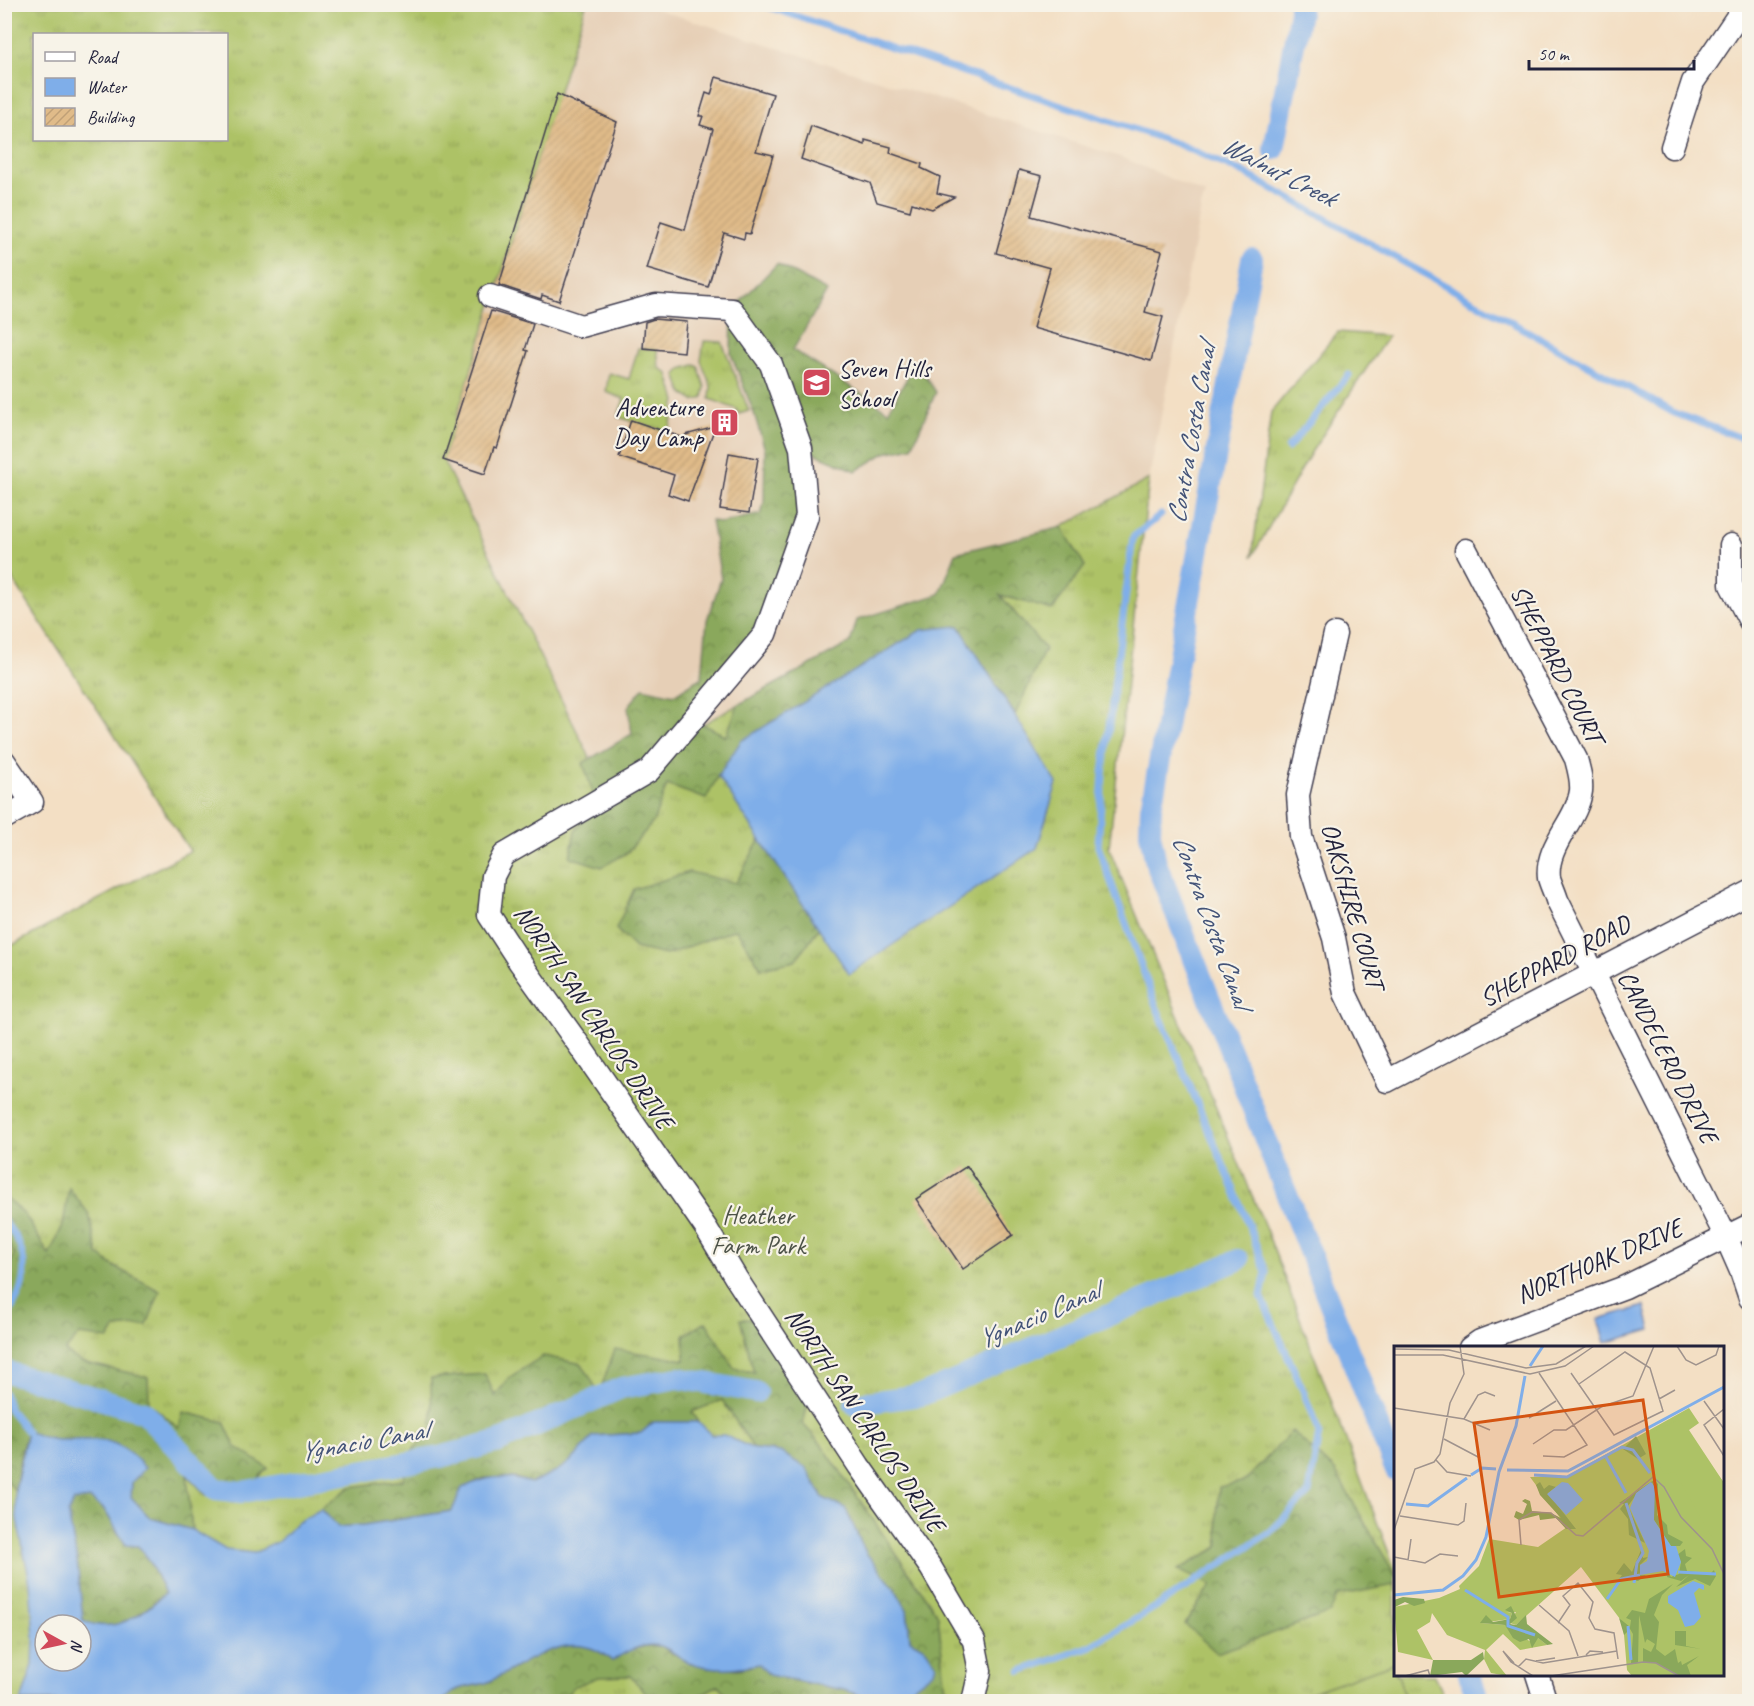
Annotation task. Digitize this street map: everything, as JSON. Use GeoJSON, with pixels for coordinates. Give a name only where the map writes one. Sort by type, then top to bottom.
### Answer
{"type":"FeatureCollection","features":[{"type":"Feature","properties":{"kind":"street"},"geometry":{"type":"LineString","coordinates":[[1672,147],[1693,82],[1746,4]]}},
{"type":"Feature","properties":{"kind":"street","name":"NORTH SAN CARLOS DRIVE"},"geometry":{"type":"LineString","coordinates":[[490,296],[581,326],[656,305],[732,310],[771,364],[801,448],[807,516],[765,634],[649,771],[504,855],[493,876],[489,915],[706,1228],[736,1278],[859,1466],[931,1568],[974,1641],[980,1671],[973,1701]]}},
{"type":"Feature","properties":{"kind":"street"},"geometry":{"type":"LineString","coordinates":[[1731,546],[1731,585],[1749,621]]}},
{"type":"Feature","properties":{"kind":"street","name":"SHEPPARD COURT"},"geometry":{"type":"LineString","coordinates":[[1466,550],[1576,759],[1581,777],[1581,792],[1578,805],[1557,842],[1549,877],[1557,900],[1594,972]]}},
{"type":"Feature","properties":{"kind":"street","name":"OAKSHIRE COURT"},"geometry":{"type":"LineString","coordinates":[[1335,634],[1298,795],[1301,837],[1334,938],[1345,993],[1387,1081]]}},
{"type":"Feature","properties":{"kind":"street"},"geometry":{"type":"LineString","coordinates":[[4,761],[32,802],[4,818]]}},
{"type":"Feature","properties":{"kind":"street","name":"SHEPPARD ROAD"},"geometry":{"type":"LineString","coordinates":[[1387,1081],[1749,892]]}},
{"type":"Feature","properties":{"kind":"street","name":"CANDELERO DRIVE"},"geometry":{"type":"LineString","coordinates":[[1594,972],[1726,1237],[1742,1271],[1749,1298]]}},
{"type":"Feature","properties":{"kind":"street","name":"NORTHOAK DRIVE"},"geometry":{"type":"LineString","coordinates":[[1472,1346],[1625,1287],[1749,1225]]}},
{"type":"Feature","properties":{"kind":"street"},"geometry":{"type":"LineString","coordinates":[[1538,1676],[1546,1701]]}},
{"type":"Feature","properties":{"kind":"shaded area","name":"Seven Hills School"},"geometry":{"type":"Polygon","coordinates":[[[586,5],[644,5],[1123,158],[1205,194],[1149,479],[601,780],[443,460],[586,5]]]}},
{"type":"Feature","properties":{"kind":"green space","name":"Heather Farm Park"},"geometry":{"type":"Polygon","coordinates":[[[5,5],[586,5],[443,460],[601,780],[1149,479],[1109,848],[1266,1229],[1394,1566],[1394,1676],[1435,1676],[1446,1701],[5,1702],[5,949],[190,851],[5,568],[5,5]]]}},
{"type":"Feature","properties":{"kind":"green space"},"geometry":{"type":"Polygon","coordinates":[[[777,264],[827,291],[793,350],[888,411],[916,362],[936,392],[912,447],[885,453],[856,471],[802,448],[807,516],[765,634],[693,719],[726,736],[738,705],[850,643],[857,620],[940,594],[956,553],[1062,527],[1085,566],[1052,610],[1000,595],[1045,649],[1015,715],[959,626],[718,776],[706,799],[667,785],[653,822],[627,853],[602,867],[570,857],[575,831],[596,802],[583,763],[632,734],[628,707],[643,688],[674,695],[702,677],[707,620],[721,579],[711,520],[720,523],[761,514],[764,503],[765,450],[754,413],[731,354],[732,310],[777,264]]]}},
{"type":"Feature","properties":{"kind":"green space"},"geometry":{"type":"Polygon","coordinates":[[[1338,332],[1388,336],[1312,451],[1252,557],[1271,412],[1338,332]]]}},
{"type":"Feature","properties":{"kind":"green space"},"geometry":{"type":"Polygon","coordinates":[[[704,341],[722,342],[749,411],[739,414],[736,409],[710,399],[711,386],[701,361],[704,341]]]}},
{"type":"Feature","properties":{"kind":"green space"},"geometry":{"type":"Polygon","coordinates":[[[638,348],[657,349],[659,367],[668,374],[676,401],[669,432],[618,417],[624,399],[606,392],[609,373],[629,379],[638,348]]]}},
{"type":"Feature","properties":{"kind":"green space"},"geometry":{"type":"Polygon","coordinates":[[[698,366],[705,387],[703,398],[694,401],[683,394],[676,375],[681,369],[698,366]]]}},
{"type":"Feature","properties":{"kind":"green space"},"geometry":{"type":"Polygon","coordinates":[[[760,839],[819,928],[795,961],[761,968],[736,929],[666,955],[635,948],[616,929],[634,889],[689,872],[736,883],[760,839]]]}},
{"type":"Feature","properties":{"kind":"green space"},"geometry":{"type":"Polygon","coordinates":[[[69,1188],[89,1214],[98,1254],[115,1267],[160,1291],[147,1325],[116,1328],[109,1339],[79,1335],[65,1351],[81,1362],[148,1377],[149,1403],[179,1428],[183,1412],[224,1422],[235,1446],[268,1468],[234,1502],[206,1495],[187,1475],[192,1530],[150,1518],[131,1497],[132,1482],[73,1439],[58,1441],[27,1432],[21,1452],[15,1491],[4,1476],[4,1283],[14,1254],[5,1237],[5,1197],[25,1215],[49,1255],[63,1225],[69,1188]]]}},
{"type":"Feature","properties":{"kind":"green space"},"geometry":{"type":"Polygon","coordinates":[[[740,1319],[763,1319],[811,1392],[803,1424],[822,1445],[938,1615],[947,1701],[732,1701],[718,1685],[690,1701],[654,1701],[630,1676],[598,1677],[573,1687],[563,1701],[442,1701],[456,1690],[488,1682],[534,1657],[565,1646],[581,1646],[596,1650],[612,1661],[626,1651],[646,1646],[661,1646],[690,1663],[738,1669],[759,1664],[795,1681],[844,1690],[874,1700],[891,1694],[926,1650],[910,1640],[907,1610],[895,1589],[866,1553],[845,1508],[823,1498],[806,1468],[780,1452],[754,1449],[722,1400],[692,1412],[699,1422],[654,1422],[641,1433],[593,1436],[580,1453],[566,1465],[531,1483],[516,1478],[485,1478],[462,1488],[452,1511],[338,1527],[321,1509],[350,1487],[403,1480],[412,1451],[432,1429],[431,1378],[485,1374],[495,1396],[510,1377],[543,1356],[582,1364],[599,1393],[615,1349],[685,1360],[684,1335],[706,1322],[734,1368],[754,1372],[740,1319]]]}},
{"type":"Feature","properties":{"kind":"green space"},"geometry":{"type":"Polygon","coordinates":[[[1292,1431],[1335,1471],[1394,1573],[1394,1585],[1337,1596],[1330,1613],[1217,1653],[1185,1624],[1211,1585],[1178,1570],[1219,1547],[1217,1516],[1219,1487],[1245,1481],[1292,1431]]]}},
{"type":"Feature","properties":{"kind":"green space"},"geometry":{"type":"Polygon","coordinates":[[[90,1499],[104,1509],[126,1545],[138,1546],[148,1558],[165,1593],[137,1615],[117,1624],[95,1625],[93,1624],[93,1613],[82,1613],[77,1561],[68,1513],[74,1501],[90,1499]]]}},
{"type":"Feature","properties":{"kind":"green space"},"geometry":{"type":"Polygon","coordinates":[[[1394,1663],[1394,1676],[1398,1676],[1406,1701],[1287,1701],[1394,1663]]]}},
{"type":"Feature","properties":{"kind":"water"},"geometry":{"type":"Polygon","coordinates":[[[959,626],[1057,783],[1037,848],[849,974],[718,776],[741,741],[921,630],[959,626]]]}},
{"type":"Feature","properties":{"kind":"water"},"geometry":{"type":"Polygon","coordinates":[[[1645,1306],[1651,1330],[1605,1343],[1598,1319],[1645,1306]]]}},
{"type":"Feature","properties":{"kind":"water"},"geometry":{"type":"Polygon","coordinates":[[[654,1422],[699,1422],[712,1435],[724,1435],[754,1449],[780,1452],[806,1468],[823,1498],[845,1508],[866,1553],[895,1589],[907,1610],[910,1640],[926,1649],[936,1664],[934,1671],[912,1688],[874,1700],[844,1690],[769,1675],[759,1664],[724,1668],[697,1665],[660,1646],[647,1645],[628,1651],[612,1661],[597,1650],[581,1646],[565,1646],[534,1657],[488,1682],[456,1690],[442,1701],[21,1701],[33,1665],[33,1673],[93,1673],[93,1624],[117,1624],[127,1620],[148,1608],[165,1593],[148,1558],[138,1546],[126,1545],[104,1509],[90,1499],[74,1501],[68,1513],[77,1561],[82,1613],[33,1613],[33,1623],[30,1582],[17,1520],[15,1491],[27,1431],[55,1440],[96,1440],[116,1444],[135,1457],[145,1468],[132,1482],[131,1497],[150,1518],[192,1530],[226,1550],[254,1553],[278,1542],[295,1524],[321,1509],[338,1527],[452,1511],[462,1488],[488,1479],[503,1477],[531,1483],[566,1465],[580,1453],[593,1436],[641,1433],[654,1422]]]}},
{"type":"Feature","properties":{"kind":"building"},"geometry":{"type":"Polygon","coordinates":[[[716,77],[773,94],[756,151],[773,155],[750,234],[745,233],[744,239],[724,233],[708,287],[647,269],[661,222],[685,230],[713,129],[700,125],[703,116],[699,116],[706,93],[711,95],[716,77]]]}},
{"type":"Feature","properties":{"kind":"building"},"geometry":{"type":"Polygon","coordinates":[[[557,94],[617,122],[559,301],[542,295],[541,299],[499,285],[557,94]]]}},
{"type":"Feature","properties":{"kind":"building"},"geometry":{"type":"Polygon","coordinates":[[[811,126],[865,145],[865,140],[891,147],[890,153],[922,164],[921,168],[940,177],[937,193],[954,197],[932,209],[912,203],[910,211],[877,202],[870,183],[801,159],[811,126]]]}},
{"type":"Feature","properties":{"kind":"building"},"geometry":{"type":"Polygon","coordinates":[[[1019,170],[1042,176],[1031,216],[1162,251],[1145,312],[1163,317],[1151,361],[1033,328],[1050,268],[996,253],[1019,170]]]}},
{"type":"Feature","properties":{"kind":"building"},"geometry":{"type":"Polygon","coordinates":[[[491,311],[533,324],[525,350],[528,351],[497,448],[494,447],[485,474],[443,460],[491,311]]]}},
{"type":"Feature","properties":{"kind":"building"},"geometry":{"type":"Polygon","coordinates":[[[654,319],[687,322],[684,352],[643,348],[645,322],[654,319]]]}},
{"type":"Feature","properties":{"kind":"building"},"geometry":{"type":"Polygon","coordinates":[[[631,420],[684,438],[685,435],[715,427],[688,501],[668,494],[674,475],[619,457],[631,420]]]}},
{"type":"Feature","properties":{"kind":"building"},"geometry":{"type":"Polygon","coordinates":[[[729,453],[758,458],[749,513],[720,509],[729,453]]]}},
{"type":"Feature","properties":{"kind":"building"},"geometry":{"type":"Polygon","coordinates":[[[967,1166],[1013,1235],[963,1269],[916,1199],[967,1166]]]}},
{"type":"Feature","properties":{"kind":"waterway","name":"Walnut Creek"},"geometry":{"type":"LineString","coordinates":[[760,4],[1178,144],[1244,173],[1674,413],[1750,441]]}},
{"type":"Feature","properties":{"kind":"waterway","name":"Contra Costa Canal"},"geometry":{"type":"LineString","coordinates":[[1274,149],[1300,4]]}},
{"type":"Feature","properties":{"kind":"waterway","name":"Contra Costa Canal"},"geometry":{"type":"LineString","coordinates":[[1252,259],[1151,808],[1150,833],[1156,863],[1394,1466]]}},
{"type":"Feature","properties":{"kind":"waterway"},"geometry":{"type":"LineString","coordinates":[[1288,448],[1349,375]]}},
{"type":"Feature","properties":{"kind":"waterway"},"geometry":{"type":"LineString","coordinates":[[1021,1671],[1091,1646],[1159,1605],[1270,1532],[1309,1493],[1319,1433],[1302,1388],[1261,1296],[1266,1272],[1246,1218],[1154,1001],[1098,846],[1103,774],[1133,537],[1161,515]]}},
{"type":"Feature","properties":{"kind":"waterway"},"geometry":{"type":"LineString","coordinates":[[4,1222],[19,1245],[24,1263],[20,1291],[4,1325]]}},
{"type":"Feature","properties":{"kind":"waterway","name":"Ygnacio Canal"},"geometry":{"type":"LineString","coordinates":[[855,1404],[922,1395],[1238,1260]]}},
{"type":"Feature","properties":{"kind":"waterway","name":"Ygnacio Canal"},"geometry":{"type":"LineString","coordinates":[[4,1371],[144,1412],[216,1489],[242,1492],[440,1457],[498,1442],[621,1388],[678,1378],[756,1392]]}},
{"type":"Feature","properties":{"kind":"waterway"},"geometry":{"type":"LineString","coordinates":[[4,1393],[9,1409],[27,1431]]}},
{"type":"Feature","properties":{"kind":"waterway","name":"Contra Costa Canal"},"geometry":{"type":"LineString","coordinates":[[1470,1676],[1479,1702]]}},
{"type":"Feature","properties":{"kind":"place","name":"Seven Hills School"},"geometry":{"type":"Point","coordinates":[817,383]}},
{"type":"Feature","properties":{"kind":"place","name":"Adventure Day Camp"},"geometry":{"type":"Point","coordinates":[724,422]}}]}
